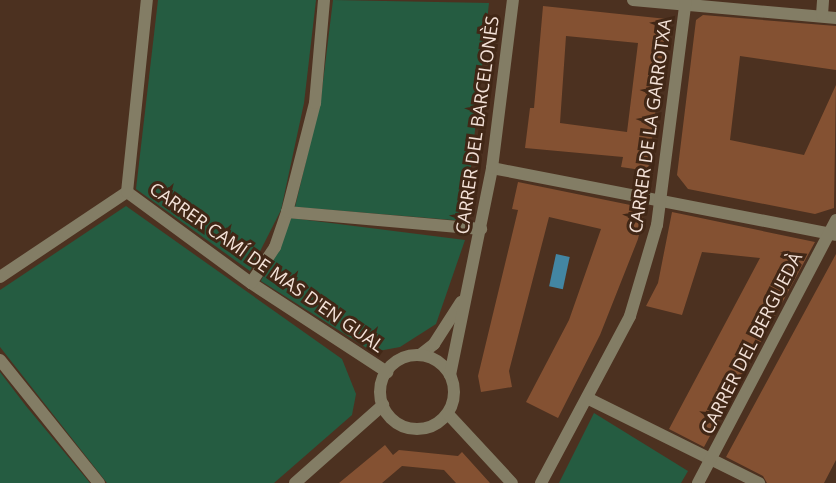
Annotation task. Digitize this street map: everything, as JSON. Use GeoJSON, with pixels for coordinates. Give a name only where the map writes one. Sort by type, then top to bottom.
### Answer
{"type":"FeatureCollection","features":[{"type":"Feature","properties":{"kind":"street"},"geometry":{"type":"LineString","coordinates":[[0,277],[127,192],[147,0]]}},
{"type":"Feature","properties":{"kind":"street"},"geometry":{"type":"LineString","coordinates":[[251,283],[275,247],[287,212],[315,103],[324,0]]}},
{"type":"Feature","properties":{"kind":"street","name":"CARRER DEL BARCELONÈS"},"geometry":{"type":"LineString","coordinates":[[450,375],[492,168],[513,0]]}},
{"type":"Feature","properties":{"kind":"street"},"geometry":{"type":"LineString","coordinates":[[633,0],[685,2],[836,18]]}},
{"type":"Feature","properties":{"kind":"street"},"geometry":{"type":"LineString","coordinates":[[822,15],[823,0]]}},
{"type":"Feature","properties":{"kind":"street","name":"CARRER DE LA GARROTXA"},"geometry":{"type":"LineString","coordinates":[[541,483],[630,316],[662,198],[685,2]]}},
{"type":"Feature","properties":{"kind":"street"},"geometry":{"type":"LineString","coordinates":[[492,168],[662,198],[833,233]]}},
{"type":"Feature","properties":{"kind":"street","name":"CARRER CAMÍ DE MAS D'EN GUAL"},"geometry":{"type":"LineString","coordinates":[[127,192],[251,283],[387,372]]}},
{"type":"Feature","properties":{"kind":"street"},"geometry":{"type":"LineString","coordinates":[[287,212],[481,229]]}},
{"type":"Feature","properties":{"kind":"street","name":"CARRER DEL BERGUEDÀ"},"geometry":{"type":"LineString","coordinates":[[698,483],[833,233],[836,220]]}},
{"type":"Feature","properties":{"kind":"street","name":"CARRER DEL BARCELONÈS"},"geometry":{"type":"LineString","coordinates":[[420,355],[450,323],[467,291]]}},
{"type":"Feature","properties":{"kind":"street"},"geometry":{"type":"LineString","coordinates":[[420,355],[437,361],[450,375],[454,395],[448,414],[438,423],[413,429],[395,421],[383,405],[381,388],[387,372],[401,359],[420,355]]}},
{"type":"Feature","properties":{"kind":"street"},"geometry":{"type":"LineString","coordinates":[[0,360],[99,483]]}},
{"type":"Feature","properties":{"kind":"street"},"geometry":{"type":"LineString","coordinates":[[587,398],[759,483]]}},
{"type":"Feature","properties":{"kind":"street"},"geometry":{"type":"LineString","coordinates":[[295,483],[383,405]]}},
{"type":"Feature","properties":{"kind":"street"},"geometry":{"type":"LineString","coordinates":[[448,414],[512,483]]}},
{"type":"Feature","properties":{"kind":"green space"},"geometry":{"type":"Polygon","coordinates":[[[158,0],[316,0],[304,103],[281,210],[250,271],[136,189],[158,0]]]}},
{"type":"Feature","properties":{"kind":"green space"},"geometry":{"type":"Polygon","coordinates":[[[333,0],[489,3],[465,221],[295,207],[321,98],[333,0]]]}},
{"type":"Feature","properties":{"kind":"green space"},"geometry":{"type":"Polygon","coordinates":[[[126,206],[342,359],[356,394],[352,415],[274,483],[107,483],[0,347],[0,290],[126,206]]]}},
{"type":"Feature","properties":{"kind":"green space"},"geometry":{"type":"Polygon","coordinates":[[[291,218],[465,240],[436,324],[400,347],[373,352],[261,281],[291,218]]]}},
{"type":"Feature","properties":{"kind":"green space"},"geometry":{"type":"Polygon","coordinates":[[[0,372],[26,406],[90,483],[0,483],[0,372]]]}},
{"type":"Feature","properties":{"kind":"green space"},"geometry":{"type":"Polygon","coordinates":[[[594,413],[688,471],[681,483],[559,483],[594,413]]]}},
{"type":"Feature","properties":{"kind":"water"},"geometry":{"type":"Polygon","coordinates":[[[556,254],[570,257],[563,289],[549,286],[556,254]]]}},
{"type":"Feature","properties":{"kind":"building"},"geometry":{"type":"Polygon","coordinates":[[[543,6],[667,19],[648,171],[621,167],[623,157],[525,148],[530,108],[534,108],[543,6]],[[566,36],[560,123],[627,132],[638,43],[566,36]]]}},
{"type":"Feature","properties":{"kind":"building"},"geometry":{"type":"Polygon","coordinates":[[[703,15],[836,26],[836,70],[740,56],[730,140],[804,155],[836,85],[834,208],[815,214],[688,189],[677,175],[696,20],[703,15]]]}},
{"type":"Feature","properties":{"kind":"building"},"geometry":{"type":"Polygon","coordinates":[[[518,182],[645,208],[638,239],[600,335],[558,418],[526,402],[569,320],[601,229],[549,217],[509,371],[512,387],[481,392],[478,376],[518,210],[512,209],[518,182]]]}},
{"type":"Feature","properties":{"kind":"building"},"geometry":{"type":"Polygon","coordinates":[[[672,212],[815,242],[704,447],[669,429],[760,258],[702,252],[682,315],[646,306],[658,283],[672,212]]]}},
{"type":"Feature","properties":{"kind":"building"},"geometry":{"type":"Polygon","coordinates":[[[836,254],[836,460],[824,483],[767,483],[763,476],[726,457],[836,254]]]}},
{"type":"Feature","properties":{"kind":"building"},"geometry":{"type":"Polygon","coordinates":[[[385,445],[393,455],[399,450],[458,456],[462,452],[490,483],[456,483],[444,470],[402,466],[382,483],[339,483],[385,445]]]}}]}
